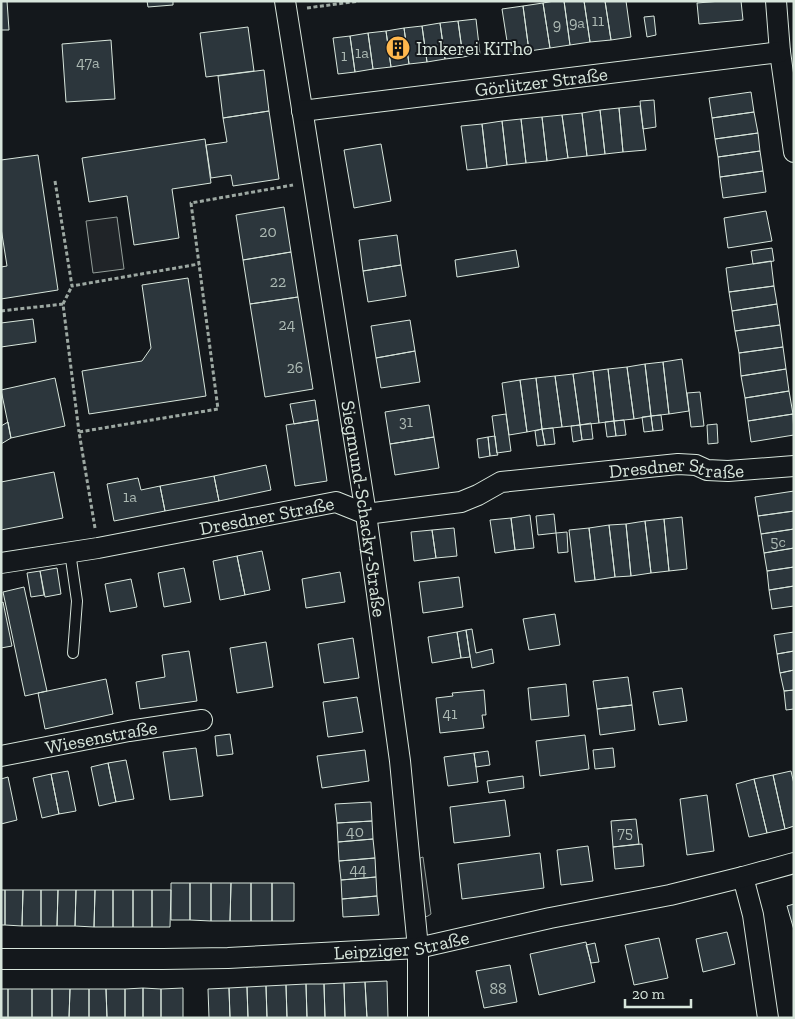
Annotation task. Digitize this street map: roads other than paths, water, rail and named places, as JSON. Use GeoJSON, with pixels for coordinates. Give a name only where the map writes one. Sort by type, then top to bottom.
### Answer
{"type":"FeatureCollection","features":[{"type":"Feature","properties":{"kind":"street"},"geometry":{"type":"LineString","coordinates":[[776,1],[780,52],[794,152]]}},
{"type":"Feature","properties":{"kind":"street","name":"Siegmund-Schacky-Straße"},"geometry":{"type":"LineString","coordinates":[[286,6],[366,514],[400,761],[418,948],[418,1018]]}},
{"type":"Feature","properties":{"kind":"street","name":"Görlitzer Straße"},"geometry":{"type":"LineString","coordinates":[[302,111],[780,52]]}},
{"type":"Feature","properties":{"kind":"street","name":"Dresdner Straße"},"geometry":{"type":"LineString","coordinates":[[1,563],[98,548],[336,502],[366,514],[461,502],[501,482],[678,464],[696,465],[707,470],[728,472],[794,466]]}},
{"type":"Feature","properties":{"kind":"street","name":"Wiesenstraße"},"geometry":{"type":"LineString","coordinates":[[1,756],[129,731],[202,720]]}},
{"type":"Feature","properties":{"kind":"street","name":"Leipziger Straße"},"geometry":{"type":"LineString","coordinates":[[1,959],[219,958],[418,948],[550,918],[670,894],[794,863]]}},
{"type":"Feature","properties":{"kind":"street"},"geometry":{"type":"LineString","coordinates":[[743,877],[753,914],[768,1018]]}},
{"type":"Feature","properties":{"kind":"lane"},"geometry":{"type":"LineString","coordinates":[[70,552],[77,601],[73,653]]}},
{"type":"Feature","properties":{"kind":"place","name":"Imkerei KiTho"},"geometry":{"type":"Point","coordinates":[398,48]}}]}
